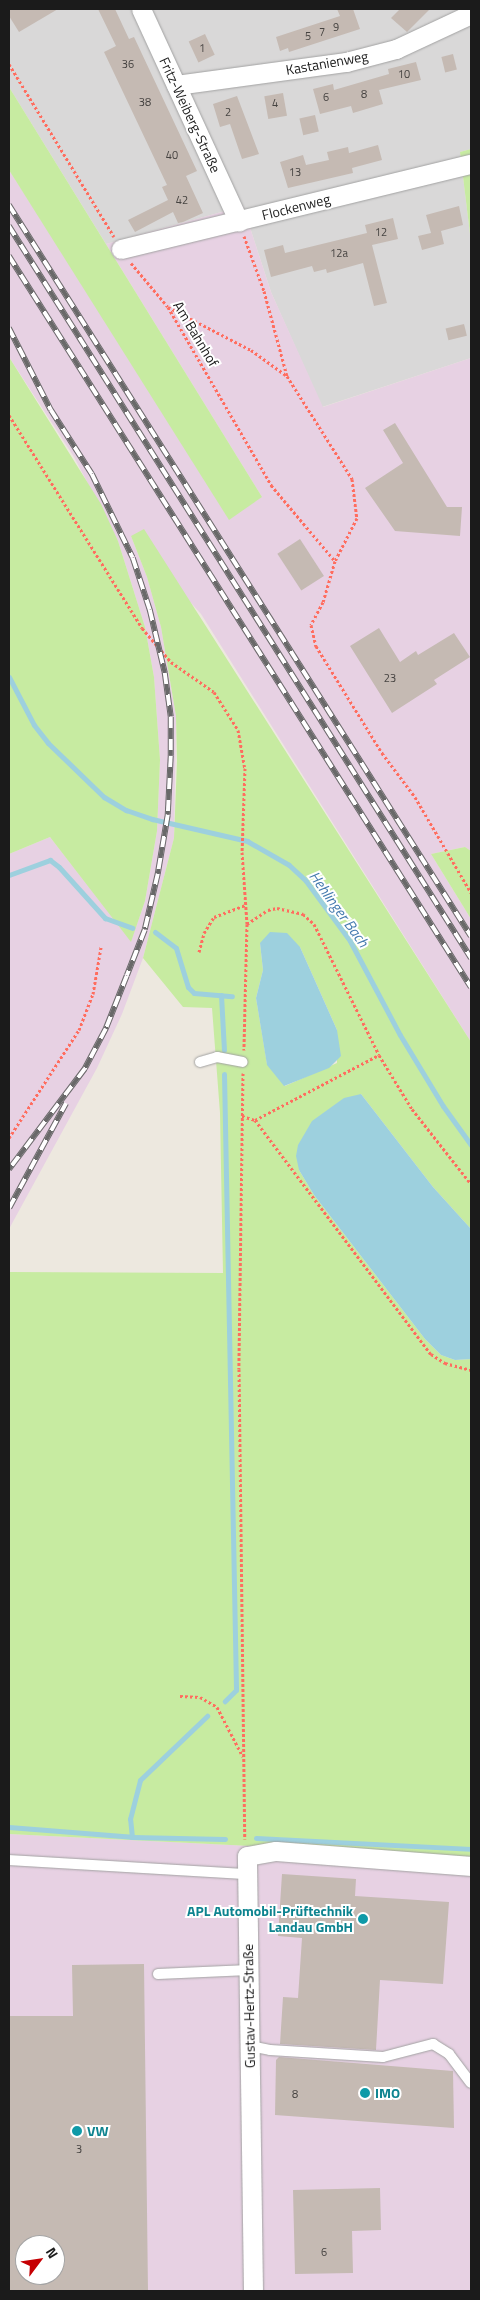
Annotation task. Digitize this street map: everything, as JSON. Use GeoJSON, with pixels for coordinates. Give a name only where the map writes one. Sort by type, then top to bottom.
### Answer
{"type":"FeatureCollection","features":[{"type":"Feature","properties":{"kind":"street","name":"Fritz-Weiberg-Straße"},"geometry":{"type":"LineString","coordinates":[[140,9],[239,222]]}},
{"type":"Feature","properties":{"kind":"street","name":"Kastanienweg"},"geometry":{"type":"LineString","coordinates":[[176,85],[346,62],[396,50],[471,14]]}},
{"type":"Feature","properties":{"kind":"street","name":"Flockenweg"},"geometry":{"type":"LineString","coordinates":[[121,249],[239,222],[471,164]]}},
{"type":"Feature","properties":{"kind":"street"},"geometry":{"type":"LineString","coordinates":[[248,1865],[276,1851],[471,1866]]}},
{"type":"Feature","properties":{"kind":"street","name":"Gustav-Hertz-Straße"},"geometry":{"type":"LineString","coordinates":[[248,1865],[253,2291]]}},
{"type":"Feature","properties":{"kind":"lane"},"geometry":{"type":"LineString","coordinates":[[200,1062],[217,1057],[244,1062]]}},
{"type":"Feature","properties":{"kind":"lane"},"geometry":{"type":"LineString","coordinates":[[9,1860],[248,1865]]}},
{"type":"Feature","properties":{"kind":"lane"},"geometry":{"type":"LineString","coordinates":[[158,1974],[249,1970]]}},
{"type":"Feature","properties":{"kind":"lane"},"geometry":{"type":"LineString","coordinates":[[250,2046],[270,2050],[383,2057],[433,2044],[449,2054],[471,2082]]}},
{"type":"Feature","properties":{"kind":"path","name":"Am Bahnhof"},"geometry":{"type":"LineString","coordinates":[[9,64],[121,249],[168,306],[271,485],[335,561]]}},
{"type":"Feature","properties":{"kind":"path"},"geometry":{"type":"LineString","coordinates":[[239,222],[264,291],[287,376],[352,479],[357,518],[335,561],[323,602],[311,625],[316,646],[382,754],[415,797],[471,893]]}},
{"type":"Feature","properties":{"kind":"path"},"geometry":{"type":"LineString","coordinates":[[168,306],[251,350],[287,376]]}},
{"type":"Feature","properties":{"kind":"path"},"geometry":{"type":"LineString","coordinates":[[9,415],[142,628],[160,651],[207,686],[227,710],[244,751],[242,852],[247,924],[242,1116],[239,1369],[244,1758],[248,1865]]}},
{"type":"Feature","properties":{"kind":"path"},"geometry":{"type":"LineString","coordinates":[[199,952],[204,933],[214,917],[246,905]]}},
{"type":"Feature","properties":{"kind":"path"},"geometry":{"type":"LineString","coordinates":[[247,924],[268,910],[277,908],[303,914],[314,924],[379,1055],[412,1109],[471,1184]]}},
{"type":"Feature","properties":{"kind":"path"},"geometry":{"type":"LineString","coordinates":[[9,1138],[79,1030],[93,994],[101,946]]}},
{"type":"Feature","properties":{"kind":"path"},"geometry":{"type":"LineString","coordinates":[[255,1120],[379,1055]]}},
{"type":"Feature","properties":{"kind":"path"},"geometry":{"type":"LineString","coordinates":[[242,1116],[255,1120],[431,1354],[444,1363],[471,1370]]}},
{"type":"Feature","properties":{"kind":"path"},"geometry":{"type":"LineString","coordinates":[[180,1696],[200,1697],[217,1707],[244,1758]]}},
{"type":"Feature","properties":{"kind":"shaded area"},"geometry":{"type":"Polygon","coordinates":[[[9,9],[471,9],[471,149],[460,152],[471,242],[471,358],[322,407],[271,292],[243,206],[106,244],[9,87],[9,9]]]}},
{"type":"Feature","properties":{"kind":"shaded area"},"geometry":{"type":"Polygon","coordinates":[[[9,170],[58,246],[262,497],[106,244],[243,206],[271,292],[323,407],[471,358],[471,851],[465,847],[431,854],[471,919],[471,1042],[201,614],[131,536],[147,577],[161,627],[176,716],[174,838],[143,958],[122,1014],[97,1068],[9,1229],[9,854],[50,837],[131,941],[145,901],[157,831],[160,760],[154,677],[145,627],[118,541],[74,457],[9,357],[9,170]]]}},
{"type":"Feature","properties":{"kind":"shaded area"},"geometry":{"type":"Polygon","coordinates":[[[9,1834],[471,1857],[471,2291],[9,2291],[9,1834]]]}},
{"type":"Feature","properties":{"kind":"green space"},"geometry":{"type":"Polygon","coordinates":[[[9,87],[262,497],[229,520],[9,170],[9,87]]]}},
{"type":"Feature","properties":{"kind":"green space"},"geometry":{"type":"Polygon","coordinates":[[[471,149],[471,242],[460,152],[471,149]]]}},
{"type":"Feature","properties":{"kind":"green space"},"geometry":{"type":"Polygon","coordinates":[[[9,357],[101,504],[118,541],[145,627],[154,677],[160,760],[157,831],[145,901],[131,942],[50,837],[9,854],[9,357]]]}},
{"type":"Feature","properties":{"kind":"green space"},"geometry":{"type":"Polygon","coordinates":[[[144,529],[471,1042],[471,1229],[433,1187],[361,1094],[299,1170],[314,1195],[425,1339],[441,1355],[455,1360],[471,1359],[471,1857],[9,1834],[9,1272],[223,1273],[220,1113],[212,1008],[183,1007],[143,958],[174,838],[177,761],[176,716],[161,627],[147,577],[131,536],[144,529]],[[260,943],[263,970],[256,998],[267,1064],[285,1086],[337,1063],[337,1030],[300,947],[260,943]]]}},
{"type":"Feature","properties":{"kind":"green space"},"geometry":{"type":"Polygon","coordinates":[[[465,847],[471,851],[471,919],[431,854],[465,847]]]}},
{"type":"Feature","properties":{"kind":"water"},"geometry":{"type":"Polygon","coordinates":[[[270,932],[287,933],[300,947],[337,1030],[341,1056],[329,1068],[284,1086],[267,1065],[256,998],[263,970],[260,943],[270,932]]]}},
{"type":"Feature","properties":{"kind":"water"},"geometry":{"type":"Polygon","coordinates":[[[361,1094],[433,1187],[471,1229],[471,1359],[455,1360],[441,1355],[425,1339],[314,1195],[299,1170],[296,1156],[298,1145],[312,1121],[344,1098],[361,1094]]]}},
{"type":"Feature","properties":{"kind":"building"},"geometry":{"type":"Polygon","coordinates":[[[9,9],[58,9],[19,32],[9,16],[9,9]]]}},
{"type":"Feature","properties":{"kind":"building"},"geometry":{"type":"Polygon","coordinates":[[[98,9],[115,9],[129,39],[134,37],[197,171],[186,176],[203,213],[178,223],[173,212],[135,232],[128,220],[168,200],[162,187],[167,185],[104,52],[116,46],[98,9]]]}},
{"type":"Feature","properties":{"kind":"building"},"geometry":{"type":"Polygon","coordinates":[[[337,9],[353,9],[360,29],[289,52],[288,48],[280,51],[276,37],[340,16],[337,9]]]}},
{"type":"Feature","properties":{"kind":"building"},"geometry":{"type":"Polygon","coordinates":[[[400,9],[430,9],[407,32],[391,18],[400,9]]]}},
{"type":"Feature","properties":{"kind":"building"},"geometry":{"type":"Polygon","coordinates":[[[205,34],[215,55],[198,62],[189,42],[205,34]]]}},
{"type":"Feature","properties":{"kind":"building"},"geometry":{"type":"Polygon","coordinates":[[[453,54],[457,70],[445,72],[441,57],[453,54]]]}},
{"type":"Feature","properties":{"kind":"building"},"geometry":{"type":"Polygon","coordinates":[[[416,62],[421,80],[379,90],[383,104],[353,113],[351,106],[320,114],[313,89],[333,84],[334,90],[389,74],[388,69],[416,62]]]}},
{"type":"Feature","properties":{"kind":"building"},"geometry":{"type":"Polygon","coordinates":[[[283,93],[287,116],[268,119],[264,96],[283,93]]]}},
{"type":"Feature","properties":{"kind":"building"},"geometry":{"type":"Polygon","coordinates":[[[237,96],[259,154],[242,159],[230,124],[220,127],[213,104],[237,96]]]}},
{"type":"Feature","properties":{"kind":"building"},"geometry":{"type":"Polygon","coordinates":[[[315,115],[319,132],[303,135],[299,119],[315,115]]]}},
{"type":"Feature","properties":{"kind":"building"},"geometry":{"type":"Polygon","coordinates":[[[378,145],[382,160],[352,168],[353,173],[288,188],[280,162],[303,155],[306,165],[329,160],[327,152],[348,147],[349,153],[378,145]]]}},
{"type":"Feature","properties":{"kind":"building"},"geometry":{"type":"Polygon","coordinates":[[[459,206],[463,225],[441,231],[444,244],[422,250],[418,236],[431,233],[426,215],[459,206]]]}},
{"type":"Feature","properties":{"kind":"building"},"geometry":{"type":"Polygon","coordinates":[[[393,218],[398,239],[372,245],[387,303],[374,306],[363,263],[327,273],[326,269],[314,272],[312,266],[271,277],[264,250],[283,245],[285,253],[367,233],[365,225],[393,218]]]}},
{"type":"Feature","properties":{"kind":"building"},"geometry":{"type":"Polygon","coordinates":[[[464,324],[467,336],[448,340],[446,329],[464,324]]]}},
{"type":"Feature","properties":{"kind":"building"},"geometry":{"type":"Polygon","coordinates":[[[395,423],[447,507],[462,507],[460,536],[395,531],[365,488],[403,463],[383,430],[395,423]]]}},
{"type":"Feature","properties":{"kind":"building"},"geometry":{"type":"Polygon","coordinates":[[[300,539],[324,576],[301,591],[277,554],[300,539]]]}},
{"type":"Feature","properties":{"kind":"building"},"geometry":{"type":"Polygon","coordinates":[[[379,628],[400,662],[416,651],[418,655],[454,633],[470,657],[434,680],[437,684],[392,713],[350,646],[379,628]]]}},
{"type":"Feature","properties":{"kind":"building","name":"APL Automobil-Prüftechnik Landau GmbH"},"geometry":{"type":"Polygon","coordinates":[[[282,1874],[356,1879],[355,1896],[449,1902],[443,1984],[380,1980],[376,2050],[280,2044],[283,1997],[298,1998],[302,1938],[278,1936],[282,1874]]]}},
{"type":"Feature","properties":{"kind":"building","name":"VW"},"geometry":{"type":"Polygon","coordinates":[[[144,1964],[148,2291],[9,2291],[9,2016],[73,2016],[72,1965],[144,1964]]]}},
{"type":"Feature","properties":{"kind":"building","name":"IMO"},"geometry":{"type":"Polygon","coordinates":[[[279,2057],[453,2071],[454,2128],[275,2115],[276,2060],[279,2057]]]}},
{"type":"Feature","properties":{"kind":"building"},"geometry":{"type":"Polygon","coordinates":[[[380,2188],[381,2230],[352,2231],[353,2273],[295,2274],[293,2190],[380,2188]]]}},
{"type":"Feature","properties":{"kind":"waterway","name":"Hehlinger Bach"},"geometry":{"type":"LineString","coordinates":[[9,677],[34,725],[48,743],[104,797],[126,810],[152,819],[247,841],[289,865],[306,881],[350,941],[400,1035],[443,1106],[471,1145]]}},
{"type":"Feature","properties":{"kind":"waterway"},"geometry":{"type":"LineString","coordinates":[[9,875],[50,860],[59,867],[105,918],[132,928]]}},
{"type":"Feature","properties":{"kind":"waterway"},"geometry":{"type":"LineString","coordinates":[[155,932],[176,948],[188,987],[194,993],[232,996]]}},
{"type":"Feature","properties":{"kind":"waterway"},"geometry":{"type":"LineString","coordinates":[[221,995],[224,1050]]}},
{"type":"Feature","properties":{"kind":"waterway"},"geometry":{"type":"LineString","coordinates":[[224,1074],[236,1690],[225,1701]]}},
{"type":"Feature","properties":{"kind":"waterway"},"geometry":{"type":"LineString","coordinates":[[132,1837],[130,1819],[140,1780],[207,1716]]}},
{"type":"Feature","properties":{"kind":"waterway"},"geometry":{"type":"LineString","coordinates":[[9,1827],[132,1837],[225,1839]]}},
{"type":"Feature","properties":{"kind":"waterway"},"geometry":{"type":"LineString","coordinates":[[256,1838],[471,1849]]}},
{"type":"Feature","properties":{"kind":"railway"},"geometry":{"type":"LineString","coordinates":[[9,205],[471,936]]}},
{"type":"Feature","properties":{"kind":"railway"},"geometry":{"type":"LineString","coordinates":[[9,226],[471,958]]}},
{"type":"Feature","properties":{"kind":"railway"},"geometry":{"type":"LineString","coordinates":[[9,256],[471,987]]}},
{"type":"Feature","properties":{"kind":"railway"},"geometry":{"type":"LineString","coordinates":[[9,328],[51,410],[92,474],[133,558],[150,610],[165,673],[171,717],[168,815],[158,874],[145,930],[106,1029],[85,1069],[9,1170]]}},
{"type":"Feature","properties":{"kind":"railway"},"geometry":{"type":"LineString","coordinates":[[9,1208],[66,1103]]}},
{"type":"Feature","properties":{"kind":"place","name":"APL Automobil-Prüftechnik Landau GmbH"},"geometry":{"type":"Point","coordinates":[363,1919]}},
{"type":"Feature","properties":{"kind":"place","name":"IMO"},"geometry":{"type":"Point","coordinates":[365,2093]}},
{"type":"Feature","properties":{"kind":"place","name":"VW"},"geometry":{"type":"Point","coordinates":[77,2131]}}]}
